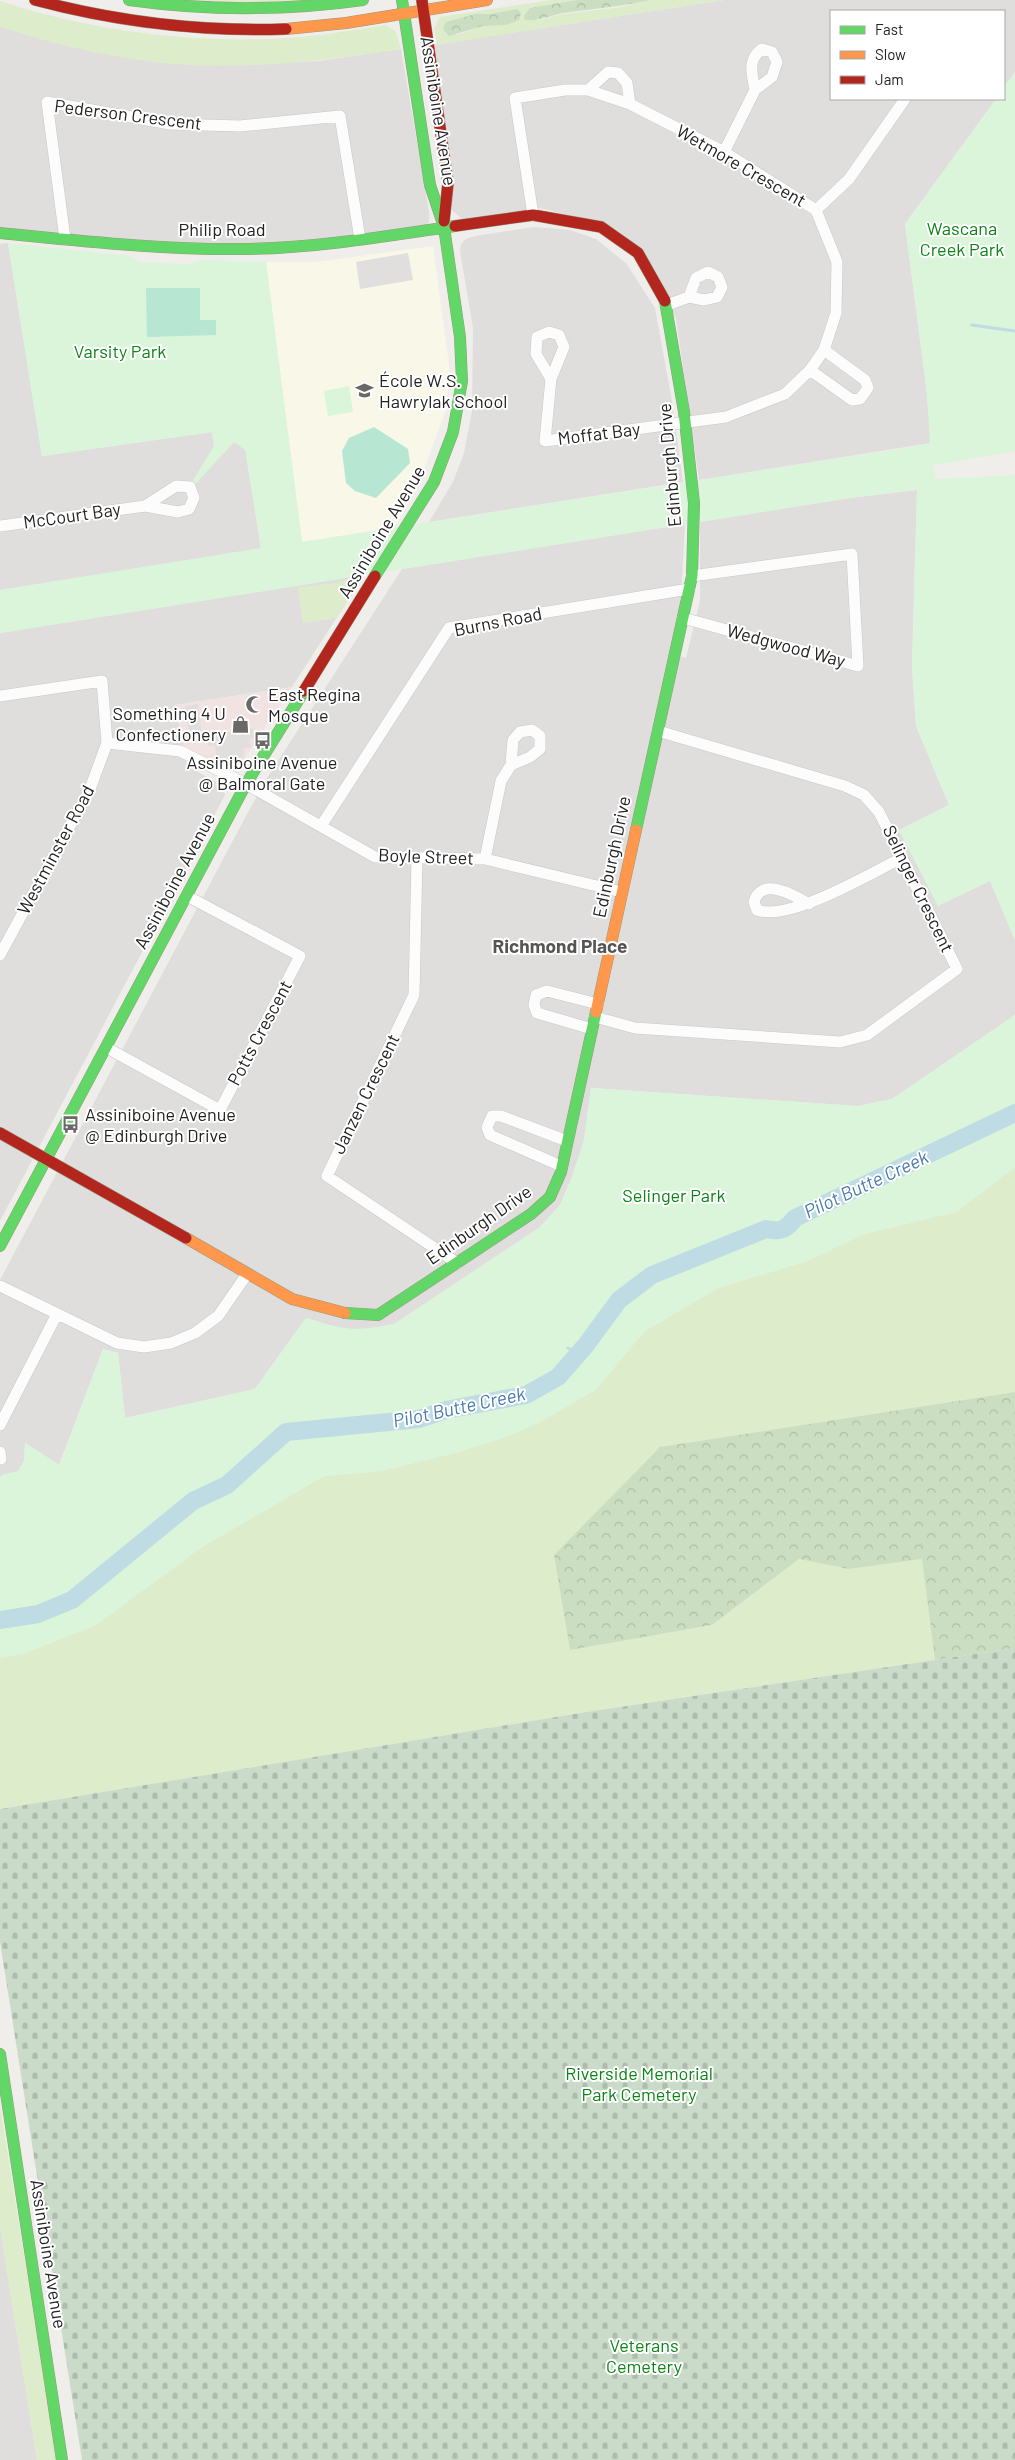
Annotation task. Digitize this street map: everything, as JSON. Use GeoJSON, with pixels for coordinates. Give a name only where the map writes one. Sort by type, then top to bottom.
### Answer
{"type":"FeatureCollection","features":[{"type":"Feature","properties":{"kind":"street"},"geometry":{"type":"LineString","coordinates":[[35,0],[111,18],[187,29],[262,30],[319,25],[404,13],[422,5],[487,0]]}},
{"type":"Feature","properties":{"kind":"street"},"geometry":{"type":"LineString","coordinates":[[129,0],[164,6],[245,11],[312,8],[362,0]]}},
{"type":"Feature","properties":{"kind":"street","name":"Assiniboine Avenue"},"geometry":{"type":"LineString","coordinates":[[0,1246],[246,784],[434,482],[454,432],[462,381],[460,337],[444,227],[430,185],[402,0]]}},
{"type":"Feature","properties":{"kind":"street","name":"Assiniboine Avenue"},"geometry":{"type":"LineString","coordinates":[[422,5],[448,183],[444,227]]}},
{"type":"Feature","properties":{"kind":"street"},"geometry":{"type":"LineString","coordinates":[[588,90],[608,72],[618,73],[627,83],[630,104]]}},
{"type":"Feature","properties":{"kind":"street","name":"Wetmore Crescent"},"geometry":{"type":"LineString","coordinates":[[533,215],[515,98],[566,90],[588,90],[630,104],[724,152],[816,210],[837,262],[836,313],[824,350],[810,370],[785,394],[726,416],[685,423]]}},
{"type":"Feature","properties":{"kind":"street"},"geometry":{"type":"LineString","coordinates":[[724,152],[755,90]]}},
{"type":"Feature","properties":{"kind":"street"},"geometry":{"type":"LineString","coordinates":[[816,210],[849,179],[904,100]]}},
{"type":"Feature","properties":{"kind":"street","name":"Pederson Crescent"},"geometry":{"type":"LineString","coordinates":[[65,239],[47,102],[170,124],[240,126],[340,116],[360,239]]}},
{"type":"Feature","properties":{"kind":"street","name":"Edinburgh Drive"},"geometry":{"type":"LineString","coordinates":[[0,1133],[46,1157],[292,1299],[351,1315],[378,1315],[531,1214],[550,1197],[562,1166],[692,576],[694,503],[685,423],[667,305],[638,253],[601,227],[533,215],[444,227]]}},
{"type":"Feature","properties":{"kind":"street","name":"Philip Road"},"geometry":{"type":"LineString","coordinates":[[0,234],[141,246],[248,249],[360,239],[444,227]]}},
{"type":"Feature","properties":{"kind":"street"},"geometry":{"type":"LineString","coordinates":[[667,305],[689,297]]}},
{"type":"Feature","properties":{"kind":"street"},"geometry":{"type":"LineString","coordinates":[[810,370],[852,400],[860,399],[868,388],[864,380],[824,350]]}},
{"type":"Feature","properties":{"kind":"street","name":"Moffat Bay"},"geometry":{"type":"LineString","coordinates":[[551,379],[546,441],[685,423]]}},
{"type":"Feature","properties":{"kind":"street","name":"McCourt Bay"},"geometry":{"type":"LineString","coordinates":[[0,526],[145,506]]}},
{"type":"Feature","properties":{"kind":"street","name":"Wedgwood Way"},"geometry":{"type":"LineString","coordinates":[[682,618],[858,666],[852,554],[692,576]]}},
{"type":"Feature","properties":{"kind":"street","name":"Burns Road"},"geometry":{"type":"LineString","coordinates":[[321,826],[449,628],[689,589]]}},
{"type":"Feature","properties":{"kind":"street"},"geometry":{"type":"LineString","coordinates":[[0,696],[102,681],[107,744]]}},
{"type":"Feature","properties":{"kind":"street","name":"Selinger Crescent"},"geometry":{"type":"LineString","coordinates":[[593,1023],[635,1028],[840,1042],[867,1035],[957,969],[879,812],[864,795],[845,786],[658,731]]}},
{"type":"Feature","properties":{"kind":"street","name":"Boyle Street"},"geometry":{"type":"LineString","coordinates":[[107,744],[180,751],[246,784],[375,857],[485,859],[622,892]]}},
{"type":"Feature","properties":{"kind":"street","name":"Westminster Road"},"geometry":{"type":"LineString","coordinates":[[0,954],[90,789],[107,744]]}},
{"type":"Feature","properties":{"kind":"street"},"geometry":{"type":"LineString","coordinates":[[485,859],[501,781],[511,765]]}},
{"type":"Feature","properties":{"kind":"street","name":"Janzen Crescent"},"geometry":{"type":"LineString","coordinates":[[417,858],[414,995],[327,1176],[457,1263]]}},
{"type":"Feature","properties":{"kind":"street"},"geometry":{"type":"LineString","coordinates":[[809,904],[902,858]]}},
{"type":"Feature","properties":{"kind":"street","name":"Potts Crescent"},"geometry":{"type":"LineString","coordinates":[[107,1048],[220,1110],[300,956],[187,896]]}},
{"type":"Feature","properties":{"kind":"street"},"geometry":{"type":"LineString","coordinates":[[593,1023],[537,1013],[534,1005],[536,995],[547,991],[598,1004]]}},
{"type":"Feature","properties":{"kind":"street"},"geometry":{"type":"LineString","coordinates":[[562,1166],[490,1135],[487,1127],[492,1116],[501,1116],[567,1141]]}},
{"type":"Feature","properties":{"kind":"street"},"geometry":{"type":"LineString","coordinates":[[0,1286],[117,1343],[144,1347],[171,1343],[195,1333],[218,1316],[247,1274]]}},
{"type":"Feature","properties":{"kind":"street"},"geometry":{"type":"LineString","coordinates":[[0,1425],[57,1314]]}},
{"type":"Feature","properties":{"kind":"street","name":"Assiniboine Avenue"},"geometry":{"type":"LineString","coordinates":[[0,2054],[62,2460]]}},
{"type":"Feature","properties":{"kind":"shaded area"},"geometry":{"type":"Polygon","coordinates":[[[724,0],[1015,0],[1015,72],[1005,86],[1005,10],[830,10],[830,100],[995,100],[905,224],[927,394],[931,443],[699,480],[676,318],[637,246],[585,219],[539,208],[464,221],[452,210],[432,45],[724,0]]]}},
{"type":"Feature","properties":{"kind":"shaded area"},"geometry":{"type":"Polygon","coordinates":[[[0,27],[83,49],[155,62],[203,65],[319,61],[401,49],[429,212],[429,222],[424,228],[245,247],[0,230],[0,27]]]}},
{"type":"Feature","properties":{"kind":"shaded area"},"geometry":{"type":"Polygon","coordinates":[[[533,227],[570,230],[596,239],[626,263],[655,308],[672,401],[683,482],[429,522],[453,482],[464,453],[472,411],[473,328],[460,251],[461,244],[466,239],[475,236],[533,227]]]}},
{"type":"Feature","properties":{"kind":"shaded area"},"geometry":{"type":"Polygon","coordinates":[[[8,243],[42,456],[212,432],[214,446],[195,484],[234,442],[246,450],[261,549],[0,590],[0,244],[8,243]]]}},
{"type":"Feature","properties":{"kind":"shaded area","name":"École W.S. Hawrylak School"},"geometry":{"type":"Polygon","coordinates":[[[433,246],[450,372],[446,410],[416,491],[394,528],[302,542],[266,262],[316,262],[433,246]]]}},
{"type":"Feature","properties":{"kind":"shaded area"},"geometry":{"type":"Polygon","coordinates":[[[408,253],[413,280],[360,289],[356,262],[408,253]]]}},
{"type":"Feature","properties":{"kind":"shaded area"},"geometry":{"type":"Polygon","coordinates":[[[917,490],[912,667],[916,726],[949,805],[899,830],[938,905],[990,881],[1015,940],[1015,1015],[892,1099],[858,1106],[591,1088],[584,1140],[572,1177],[560,1205],[539,1228],[394,1324],[368,1329],[345,1330],[306,1318],[255,1389],[125,1418],[118,1353],[103,1349],[59,1465],[25,1443],[24,1461],[18,1472],[0,1477],[0,1280],[267,778],[402,569],[685,524],[680,614],[671,654],[686,658],[700,601],[700,522],[850,498],[917,490]]]}},
{"type":"Feature","properties":{"kind":"shaded area"},"geometry":{"type":"Polygon","coordinates":[[[364,575],[292,687],[175,705],[187,766],[220,784],[225,795],[0,1221],[0,633],[364,575]]]}},
{"type":"Feature","properties":{"kind":"shaded area"},"geometry":{"type":"Polygon","coordinates":[[[292,687],[237,770],[228,770],[183,745],[175,705],[292,687]]]}},
{"type":"Feature","properties":{"kind":"shaded area"},"geometry":{"type":"Polygon","coordinates":[[[198,704],[202,735],[190,737],[185,706],[198,704]]]}},
{"type":"Feature","properties":{"kind":"shaded area"},"geometry":{"type":"Polygon","coordinates":[[[253,728],[255,738],[249,739],[251,747],[243,749],[244,757],[217,761],[215,745],[208,746],[207,736],[253,728]]]}},
{"type":"Feature","properties":{"kind":"shaded area"},"geometry":{"type":"Polygon","coordinates":[[[0,2227],[37,2460],[0,2460],[0,2227]]]}},
{"type":"Feature","properties":{"kind":"green space"},"geometry":{"type":"Polygon","coordinates":[[[172,0],[324,0],[249,5],[172,0]]]}},
{"type":"Feature","properties":{"kind":"green space"},"geometry":{"type":"Polygon","coordinates":[[[551,0],[577,0],[550,5],[536,21],[562,14],[615,8],[652,0],[724,0],[437,45],[434,28],[440,17],[551,0]],[[516,9],[491,14],[475,14],[446,22],[457,35],[483,26],[506,25],[516,9]]]}},
{"type":"Feature","properties":{"kind":"green space"},"geometry":{"type":"Polygon","coordinates":[[[577,0],[652,0],[525,20],[524,16],[530,8],[577,0]]]}},
{"type":"Feature","properties":{"kind":"green space"},"geometry":{"type":"Polygon","coordinates":[[[0,1],[33,11],[99,26],[167,36],[235,39],[284,38],[328,34],[386,25],[396,32],[401,49],[340,58],[278,64],[216,66],[155,62],[77,48],[0,27],[0,1]]]}},
{"type":"Feature","properties":{"kind":"green space"},"geometry":{"type":"Polygon","coordinates":[[[517,9],[521,13],[519,20],[506,25],[483,26],[449,36],[443,29],[446,22],[475,14],[491,14],[517,9]]]}},
{"type":"Feature","properties":{"kind":"green space"},"geometry":{"type":"Polygon","coordinates":[[[1015,72],[1015,451],[933,465],[936,479],[1015,475],[1015,940],[990,881],[938,906],[899,830],[949,805],[916,726],[912,667],[917,490],[850,498],[0,633],[0,590],[261,548],[245,450],[234,442],[195,484],[192,482],[214,446],[212,432],[42,456],[8,243],[129,256],[140,262],[188,264],[201,260],[266,262],[302,542],[930,444],[927,394],[905,224],[995,100],[1005,100],[1005,86],[1015,72]]]}},
{"type":"Feature","properties":{"kind":"green space"},"geometry":{"type":"Polygon","coordinates":[[[146,288],[200,288],[200,320],[216,320],[216,335],[147,337],[146,288]]]}},
{"type":"Feature","properties":{"kind":"green space"},"geometry":{"type":"Polygon","coordinates":[[[349,386],[353,412],[328,416],[324,391],[349,386]]]}},
{"type":"Feature","properties":{"kind":"green space"},"geometry":{"type":"Polygon","coordinates":[[[374,427],[408,449],[410,463],[376,498],[355,491],[346,483],[342,451],[349,438],[374,427]]]}},
{"type":"Feature","properties":{"kind":"green space"},"geometry":{"type":"Polygon","coordinates":[[[358,579],[359,581],[336,618],[303,623],[298,588],[358,579]]]}},
{"type":"Feature","properties":{"kind":"green space","name":"Selinger Park"},"geometry":{"type":"Polygon","coordinates":[[[1015,1015],[1015,1167],[956,1212],[864,1234],[805,1262],[720,1287],[645,1331],[595,1390],[538,1423],[506,1437],[455,1453],[381,1471],[324,1476],[202,1547],[96,1625],[23,1654],[0,1658],[0,1477],[18,1471],[24,1461],[25,1443],[60,1465],[103,1349],[118,1353],[125,1418],[255,1389],[306,1318],[330,1325],[359,1329],[394,1324],[539,1228],[560,1205],[572,1177],[584,1140],[591,1088],[858,1106],[892,1099],[1015,1015]]]}},
{"type":"Feature","properties":{"kind":"green space"},"geometry":{"type":"Polygon","coordinates":[[[1015,1167],[1015,1392],[660,1447],[554,1555],[570,1650],[712,1625],[799,1559],[849,1569],[923,1559],[935,1660],[580,1713],[0,1809],[0,1658],[23,1654],[96,1625],[202,1547],[324,1476],[381,1471],[455,1453],[506,1437],[538,1423],[595,1390],[645,1331],[720,1287],[805,1262],[864,1234],[956,1212],[1015,1167]]]}},
{"type":"Feature","properties":{"kind":"green space"},"geometry":{"type":"Polygon","coordinates":[[[1015,1392],[1015,1648],[935,1660],[922,1559],[849,1569],[799,1559],[712,1625],[570,1650],[554,1555],[660,1447],[1015,1392]]]}},
{"type":"Feature","properties":{"kind":"green space","name":"Riverside Memorial Park Cemetery"},"geometry":{"type":"Polygon","coordinates":[[[1015,1648],[1015,2460],[82,2460],[0,1942],[0,1809],[580,1713],[1015,1648]]]}},
{"type":"Feature","properties":{"kind":"green space"},"geometry":{"type":"Polygon","coordinates":[[[0,2106],[57,2460],[37,2460],[0,2227],[0,2106]]]}},
{"type":"Feature","properties":{"kind":"waterway"},"geometry":{"type":"LineString","coordinates":[[972,325],[1015,331]]}},
{"type":"Feature","properties":{"kind":"waterway","name":"Pilot Butte Creek"},"geometry":{"type":"LineString","coordinates":[[0,1620],[38,1614],[72,1600],[193,1501],[227,1485],[286,1432],[419,1419],[446,1410],[526,1395],[558,1377],[586,1345],[619,1300],[652,1275],[766,1229],[782,1229],[795,1218],[1015,1113]]}},
{"type":"Feature","properties":{"kind":"waterway"},"geometry":{"type":"LineString","coordinates":[[568,1348],[573,1351],[580,1350]]}},
{"type":"Feature","properties":{"kind":"traffic: fast"},"geometry":{"type":"LineString","coordinates":[[129,0],[217,8],[275,8],[363,0]]}},
{"type":"Feature","properties":{"kind":"traffic: fast"},"geometry":{"type":"LineString","coordinates":[[375,576],[434,482],[453,432],[462,381],[460,337],[444,227],[430,185],[402,0]]}},
{"type":"Feature","properties":{"kind":"traffic: fast"},"geometry":{"type":"LineString","coordinates":[[0,233],[92,242],[247,249],[325,244],[455,226]]}},
{"type":"Feature","properties":{"kind":"traffic: fast"},"geometry":{"type":"LineString","coordinates":[[636,830],[692,576],[694,503],[684,412],[665,301]]}},
{"type":"Feature","properties":{"kind":"traffic: fast"},"geometry":{"type":"LineString","coordinates":[[0,1246],[246,784],[304,691]]}},
{"type":"Feature","properties":{"kind":"traffic: fast"},"geometry":{"type":"LineString","coordinates":[[345,1313],[378,1315],[531,1214],[550,1197],[561,1172],[596,1012]]}},
{"type":"Feature","properties":{"kind":"traffic: fast"},"geometry":{"type":"LineString","coordinates":[[0,2054],[62,2460]]}},
{"type":"Feature","properties":{"kind":"traffic: slow"},"geometry":{"type":"LineString","coordinates":[[286,29],[346,23],[487,0]]}},
{"type":"Feature","properties":{"kind":"traffic: slow"},"geometry":{"type":"LineString","coordinates":[[596,1012],[636,830]]}},
{"type":"Feature","properties":{"kind":"traffic: slow"},"geometry":{"type":"LineString","coordinates":[[186,1238],[292,1299],[345,1313]]}},
{"type":"Feature","properties":{"kind":"traffic: jam"},"geometry":{"type":"LineString","coordinates":[[35,0],[66,8],[159,24],[222,29],[286,29]]}},
{"type":"Feature","properties":{"kind":"traffic: jam"},"geometry":{"type":"LineString","coordinates":[[422,1],[448,183],[444,221]]}},
{"type":"Feature","properties":{"kind":"traffic: jam"},"geometry":{"type":"LineString","coordinates":[[455,226],[533,215],[601,227],[638,253],[665,301]]}},
{"type":"Feature","properties":{"kind":"traffic: jam"},"geometry":{"type":"LineString","coordinates":[[304,691],[375,576]]}},
{"type":"Feature","properties":{"kind":"traffic: jam"},"geometry":{"type":"LineString","coordinates":[[0,1133],[186,1238]]}},
{"type":"Feature","properties":{"kind":"place","name":"École W.S. Hawrylak School"},"geometry":{"type":"Point","coordinates":[365,391]}},
{"type":"Feature","properties":{"kind":"place","name":"East Regina Mosque"},"geometry":{"type":"Point","coordinates":[254,705]}},
{"type":"Feature","properties":{"kind":"place","name":"Something 4 U Confectionery"},"geometry":{"type":"Point","coordinates":[240,724]}},
{"type":"Feature","properties":{"kind":"place","name":"Assiniboine Avenue @ Balmoral Gate"},"geometry":{"type":"Point","coordinates":[262,740]}},
{"type":"Feature","properties":{"kind":"place","name":"Assiniboine Avenue @ Edinburgh Drive"},"geometry":{"type":"Point","coordinates":[71,1125]}},
{"type":"Feature","properties":{"kind":"district","name":"Richmond Place"},"geometry":{"type":"Point","coordinates":[560,946]}},
{"type":"Feature","properties":{"kind":"park label","name":"Wascana Creek Park"},"geometry":{"type":"Point","coordinates":[962,239]}},
{"type":"Feature","properties":{"kind":"park label","name":"Varsity Park"},"geometry":{"type":"Point","coordinates":[120,352]}},
{"type":"Feature","properties":{"kind":"park label","name":"Veterans Cemetery"},"geometry":{"type":"Point","coordinates":[644,2356]}}]}
